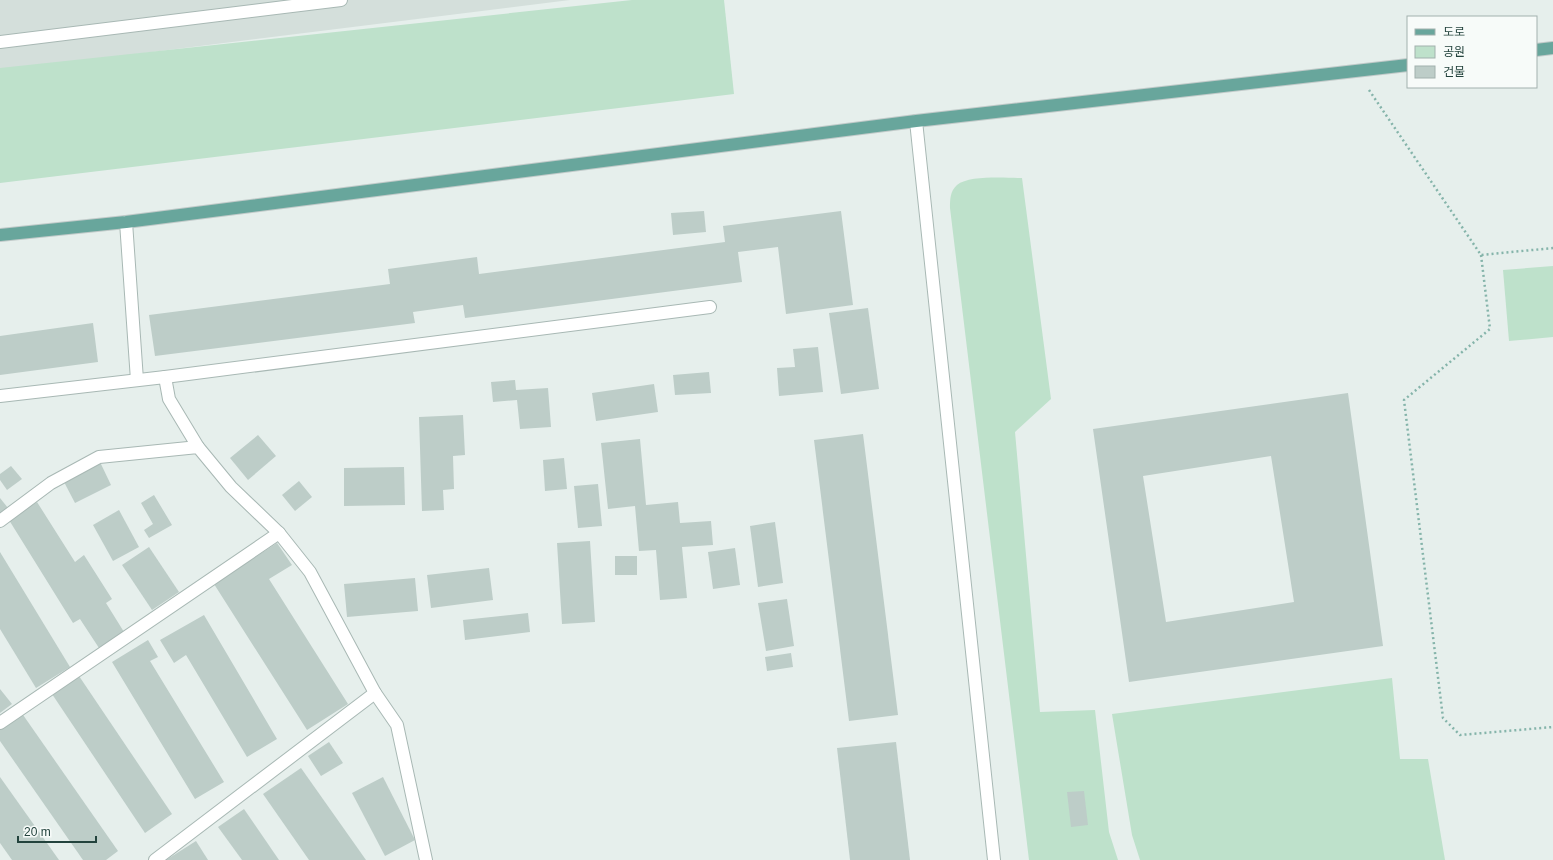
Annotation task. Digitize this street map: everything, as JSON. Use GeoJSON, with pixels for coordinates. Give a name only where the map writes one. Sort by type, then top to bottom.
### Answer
{"type":"FeatureCollection","features":[{"type":"Feature","properties":{"kind":"main road"},"geometry":{"type":"LineString","coordinates":[[1537,50],[1553,48]]}},
{"type":"Feature","properties":{"kind":"main road"},"geometry":{"type":"LineString","coordinates":[[0,235],[126,222],[916,121],[1407,65]]}},
{"type":"Feature","properties":{"kind":"street"},"geometry":{"type":"LineString","coordinates":[[0,42],[341,0]]}},
{"type":"Feature","properties":{"kind":"street"},"geometry":{"type":"LineString","coordinates":[[916,121],[994,860]]}},
{"type":"Feature","properties":{"kind":"street"},"geometry":{"type":"LineString","coordinates":[[126,222],[137,380]]}},
{"type":"Feature","properties":{"kind":"street"},"geometry":{"type":"LineString","coordinates":[[0,396],[165,377],[710,307]]}},
{"type":"Feature","properties":{"kind":"street"},"geometry":{"type":"LineString","coordinates":[[165,377],[169,399],[198,447],[231,487],[279,533],[310,572],[375,693],[397,725],[426,860]]}},
{"type":"Feature","properties":{"kind":"street"},"geometry":{"type":"LineString","coordinates":[[0,521],[51,483],[99,457],[198,447]]}},
{"type":"Feature","properties":{"kind":"street"},"geometry":{"type":"LineString","coordinates":[[0,723],[279,533]]}},
{"type":"Feature","properties":{"kind":"street"},"geometry":{"type":"LineString","coordinates":[[155,860],[375,693]]}},
{"type":"Feature","properties":{"kind":"path"},"geometry":{"type":"LineString","coordinates":[[1356,71],[1482,255],[1490,329],[1404,400],[1443,718],[1460,735],[1553,727]]}},
{"type":"Feature","properties":{"kind":"path"},"geometry":{"type":"LineString","coordinates":[[1482,255],[1553,248]]}},
{"type":"Feature","properties":{"kind":"shaded area"},"geometry":{"type":"Polygon","coordinates":[[[0,0],[570,0],[0,71],[0,0]]]}},
{"type":"Feature","properties":{"kind":"green space"},"geometry":{"type":"Polygon","coordinates":[[[632,0],[724,0],[734,94],[0,183],[0,68],[632,0]]]}},
{"type":"Feature","properties":{"kind":"green space"},"geometry":{"type":"Polygon","coordinates":[[[979,178],[1022,178],[1051,399],[1015,432],[1040,712],[1095,710],[1109,832],[1118,860],[1029,860],[950,208],[950,199],[953,190],[957,185],[963,182],[979,178]]]}},
{"type":"Feature","properties":{"kind":"green space"},"geometry":{"type":"Polygon","coordinates":[[[1553,266],[1553,337],[1509,341],[1503,270],[1553,266]]]}},
{"type":"Feature","properties":{"kind":"green space"},"geometry":{"type":"Polygon","coordinates":[[[1392,678],[1400,759],[1428,759],[1445,860],[1140,860],[1132,835],[1112,714],[1392,678]]]}},
{"type":"Feature","properties":{"kind":"building"},"geometry":{"type":"Polygon","coordinates":[[[704,211],[706,232],[673,235],[671,213],[704,211]]]}},
{"type":"Feature","properties":{"kind":"building"},"geometry":{"type":"Polygon","coordinates":[[[841,211],[853,305],[786,314],[778,247],[738,252],[742,282],[465,318],[463,305],[413,312],[415,323],[155,356],[149,315],[390,284],[388,269],[477,257],[479,274],[725,242],[723,226],[841,211]]]}},
{"type":"Feature","properties":{"kind":"building"},"geometry":{"type":"Polygon","coordinates":[[[868,308],[879,389],[841,394],[829,313],[868,308]]]}},
{"type":"Feature","properties":{"kind":"building"},"geometry":{"type":"Polygon","coordinates":[[[93,323],[98,362],[0,375],[0,336],[93,323]]]}},
{"type":"Feature","properties":{"kind":"building"},"geometry":{"type":"Polygon","coordinates":[[[818,347],[823,392],[779,396],[777,368],[795,367],[793,349],[818,347]]]}},
{"type":"Feature","properties":{"kind":"building"},"geometry":{"type":"Polygon","coordinates":[[[709,372],[711,393],[675,395],[673,375],[709,372]]]}},
{"type":"Feature","properties":{"kind":"building"},"geometry":{"type":"Polygon","coordinates":[[[515,380],[516,390],[548,388],[551,427],[520,429],[517,400],[493,402],[491,382],[515,380]]]}},
{"type":"Feature","properties":{"kind":"building"},"geometry":{"type":"Polygon","coordinates":[[[654,384],[658,412],[596,421],[592,393],[654,384]]]}},
{"type":"Feature","properties":{"kind":"building"},"geometry":{"type":"Polygon","coordinates":[[[1348,393],[1383,646],[1129,682],[1093,429],[1348,393]],[[1271,456],[1143,476],[1166,622],[1294,602],[1271,456]]]}},
{"type":"Feature","properties":{"kind":"building"},"geometry":{"type":"Polygon","coordinates":[[[463,415],[465,455],[453,456],[454,489],[443,490],[444,510],[422,511],[419,417],[463,415]]]}},
{"type":"Feature","properties":{"kind":"building"},"geometry":{"type":"Polygon","coordinates":[[[863,434],[898,715],[849,721],[814,440],[863,434]]]}},
{"type":"Feature","properties":{"kind":"building"},"geometry":{"type":"Polygon","coordinates":[[[258,435],[276,456],[248,480],[230,458],[258,435]]]}},
{"type":"Feature","properties":{"kind":"building"},"geometry":{"type":"Polygon","coordinates":[[[640,439],[646,505],[678,502],[680,523],[711,521],[713,545],[682,547],[687,598],[660,600],[656,550],[639,551],[635,506],[608,509],[601,443],[640,439]]]}},
{"type":"Feature","properties":{"kind":"building"},"geometry":{"type":"Polygon","coordinates":[[[564,458],[567,489],[545,491],[543,460],[564,458]]]}},
{"type":"Feature","properties":{"kind":"building"},"geometry":{"type":"Polygon","coordinates":[[[100,462],[111,485],[75,503],[63,480],[100,462]]]}},
{"type":"Feature","properties":{"kind":"building"},"geometry":{"type":"Polygon","coordinates":[[[11,466],[22,479],[7,490],[0,480],[0,474],[11,466]]]}},
{"type":"Feature","properties":{"kind":"building"},"geometry":{"type":"Polygon","coordinates":[[[404,467],[405,505],[344,506],[344,468],[404,467]]]}},
{"type":"Feature","properties":{"kind":"building"},"geometry":{"type":"Polygon","coordinates":[[[299,481],[312,497],[295,511],[282,495],[299,481]]]}},
{"type":"Feature","properties":{"kind":"building"},"geometry":{"type":"Polygon","coordinates":[[[598,484],[602,526],[578,528],[574,486],[598,484]]]}},
{"type":"Feature","properties":{"kind":"building"},"geometry":{"type":"Polygon","coordinates":[[[154,495],[172,525],[149,538],[144,530],[153,524],[141,503],[154,495]]]}},
{"type":"Feature","properties":{"kind":"building"},"geometry":{"type":"Polygon","coordinates":[[[0,498],[8,508],[0,514],[0,498]]]}},
{"type":"Feature","properties":{"kind":"building"},"geometry":{"type":"Polygon","coordinates":[[[37,502],[75,562],[84,555],[112,599],[106,603],[124,632],[99,648],[80,619],[73,623],[9,520],[37,502]]]}},
{"type":"Feature","properties":{"kind":"building"},"geometry":{"type":"Polygon","coordinates":[[[119,510],[139,547],[113,561],[93,525],[119,510]]]}},
{"type":"Feature","properties":{"kind":"building"},"geometry":{"type":"Polygon","coordinates":[[[775,522],[783,583],[758,587],[750,526],[775,522]]]}},
{"type":"Feature","properties":{"kind":"building"},"geometry":{"type":"Polygon","coordinates":[[[590,541],[595,622],[562,624],[557,543],[590,541]]]}},
{"type":"Feature","properties":{"kind":"building"},"geometry":{"type":"Polygon","coordinates":[[[277,543],[292,565],[269,579],[348,704],[307,730],[214,584],[277,543]]]}},
{"type":"Feature","properties":{"kind":"building"},"geometry":{"type":"Polygon","coordinates":[[[149,547],[179,592],[152,610],[122,565],[149,547]]]}},
{"type":"Feature","properties":{"kind":"building"},"geometry":{"type":"Polygon","coordinates":[[[735,548],[740,585],[713,589],[708,552],[735,548]]]}},
{"type":"Feature","properties":{"kind":"building"},"geometry":{"type":"Polygon","coordinates":[[[0,552],[70,667],[36,688],[0,629],[0,552]]]}},
{"type":"Feature","properties":{"kind":"building"},"geometry":{"type":"Polygon","coordinates":[[[615,556],[637,556],[637,575],[615,575],[615,556]]]}},
{"type":"Feature","properties":{"kind":"building"},"geometry":{"type":"Polygon","coordinates":[[[489,568],[493,600],[431,608],[427,575],[489,568]]]}},
{"type":"Feature","properties":{"kind":"building"},"geometry":{"type":"Polygon","coordinates":[[[415,578],[418,611],[347,617],[344,584],[415,578]]]}},
{"type":"Feature","properties":{"kind":"building"},"geometry":{"type":"Polygon","coordinates":[[[787,599],[794,646],[766,651],[758,603],[787,599]]]}},
{"type":"Feature","properties":{"kind":"building"},"geometry":{"type":"Polygon","coordinates":[[[528,613],[530,632],[465,640],[463,620],[528,613]]]}},
{"type":"Feature","properties":{"kind":"building"},"geometry":{"type":"Polygon","coordinates":[[[204,615],[277,739],[247,757],[186,655],[174,663],[160,640],[204,615]]]}},
{"type":"Feature","properties":{"kind":"building"},"geometry":{"type":"Polygon","coordinates":[[[148,640],[158,657],[150,661],[224,782],[195,799],[112,662],[148,640]]]}},
{"type":"Feature","properties":{"kind":"building"},"geometry":{"type":"Polygon","coordinates":[[[791,653],[793,667],[767,671],[765,657],[791,653]]]}},
{"type":"Feature","properties":{"kind":"building"},"geometry":{"type":"Polygon","coordinates":[[[79,676],[172,814],[145,833],[52,694],[79,676]]]}},
{"type":"Feature","properties":{"kind":"building"},"geometry":{"type":"Polygon","coordinates":[[[0,689],[12,704],[0,713],[0,689]]]}},
{"type":"Feature","properties":{"kind":"building"},"geometry":{"type":"Polygon","coordinates":[[[21,712],[118,851],[106,860],[83,860],[0,741],[0,727],[21,712]]]}},
{"type":"Feature","properties":{"kind":"building"},"geometry":{"type":"Polygon","coordinates":[[[329,742],[343,763],[321,776],[308,756],[329,742]]]}},
{"type":"Feature","properties":{"kind":"building"},"geometry":{"type":"Polygon","coordinates":[[[896,742],[910,860],[850,860],[837,748],[896,742]]]}},
{"type":"Feature","properties":{"kind":"building"},"geometry":{"type":"Polygon","coordinates":[[[301,768],[366,860],[309,860],[263,794],[301,768]]]}},
{"type":"Feature","properties":{"kind":"building"},"geometry":{"type":"Polygon","coordinates":[[[0,777],[59,860],[12,860],[0,843],[0,777]]]}},
{"type":"Feature","properties":{"kind":"building"},"geometry":{"type":"Polygon","coordinates":[[[383,777],[415,840],[385,856],[352,793],[383,777]]]}},
{"type":"Feature","properties":{"kind":"building"},"geometry":{"type":"Polygon","coordinates":[[[1084,791],[1088,825],[1071,827],[1067,792],[1084,791]]]}},
{"type":"Feature","properties":{"kind":"building"},"geometry":{"type":"Polygon","coordinates":[[[244,809],[279,860],[242,860],[218,827],[244,809]]]}},
{"type":"Feature","properties":{"kind":"building"},"geometry":{"type":"Polygon","coordinates":[[[196,841],[208,860],[166,860],[196,841]]]}}]}
